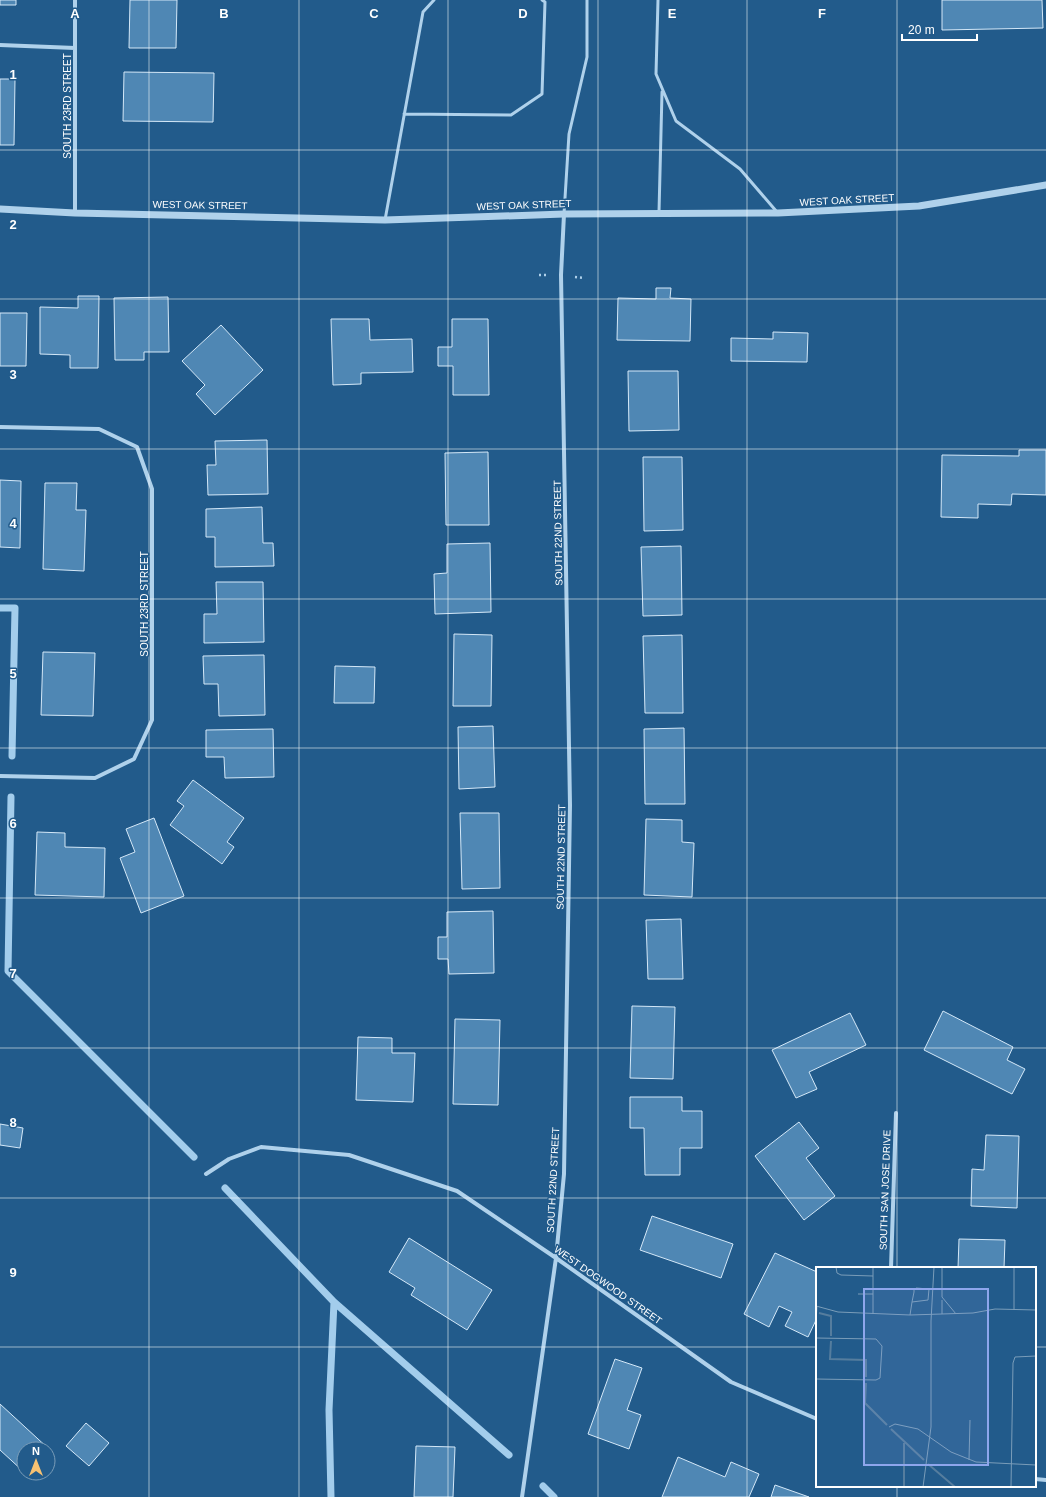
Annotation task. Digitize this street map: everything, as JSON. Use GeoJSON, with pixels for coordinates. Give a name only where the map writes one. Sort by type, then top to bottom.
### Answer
{"type":"FeatureCollection","features":[{"type":"Feature","properties":{"kind":"street","name":"SOUTH 23RD STREET"},"geometry":{"type":"LineString","coordinates":[[75,0],[75,213]]}},
{"type":"Feature","properties":{"kind":"street"},"geometry":{"type":"LineString","coordinates":[[0,45],[75,48]]}},
{"type":"Feature","properties":{"kind":"street","name":"WEST OAK STREET"},"geometry":{"type":"LineString","coordinates":[[0,209],[75,213],[385,220],[564,214],[778,213],[919,206],[1046,185]]}},
{"type":"Feature","properties":{"kind":"street","name":"SOUTH 22ND STREET"},"geometry":{"type":"LineString","coordinates":[[522,1497],[556,1258],[564,1174],[570,805],[561,275],[564,214]]}},
{"type":"Feature","properties":{"kind":"street","name":"SOUTH 23RD STREET"},"geometry":{"type":"LineString","coordinates":[[0,427],[100,429],[137,447],[152,489],[152,720],[134,759],[95,778],[0,776]]}},
{"type":"Feature","properties":{"kind":"street","name":"SOUTH SAN JOSE DRIVE"},"geometry":{"type":"LineString","coordinates":[[890,1267],[896,1113]]}},
{"type":"Feature","properties":{"kind":"street","name":"WEST DOGWOOD STREET"},"geometry":{"type":"LineString","coordinates":[[206,1174],[229,1159],[261,1147],[349,1155],[456,1191],[556,1258],[731,1382],[816,1420]]}},
{"type":"Feature","properties":{"kind":"street"},"geometry":{"type":"LineString","coordinates":[[1036,1479],[1046,1480]]}},
{"type":"Feature","properties":{"kind":"lane"},"geometry":{"type":"LineString","coordinates":[[385,220],[423,12],[434,0]]}},
{"type":"Feature","properties":{"kind":"lane"},"geometry":{"type":"LineString","coordinates":[[404,114],[511,115],[542,94],[545,2],[542,0]]}},
{"type":"Feature","properties":{"kind":"lane"},"geometry":{"type":"LineString","coordinates":[[564,214],[569,134],[587,57],[587,0]]}},
{"type":"Feature","properties":{"kind":"lane"},"geometry":{"type":"LineString","coordinates":[[658,0],[656,74],[676,121],[740,169],[778,213]]}},
{"type":"Feature","properties":{"kind":"lane"},"geometry":{"type":"LineString","coordinates":[[659,214],[662,88]]}},
{"type":"Feature","properties":{"kind":"building"},"geometry":{"type":"Polygon","coordinates":[[[0,0],[16,0],[16,5],[0,5],[0,0]]]}},
{"type":"Feature","properties":{"kind":"building"},"geometry":{"type":"Polygon","coordinates":[[[130,0],[177,0],[176,48],[129,48],[130,0]]]}},
{"type":"Feature","properties":{"kind":"building"},"geometry":{"type":"Polygon","coordinates":[[[942,0],[1042,0],[1043,28],[942,30],[942,0]]]}},
{"type":"Feature","properties":{"kind":"building"},"geometry":{"type":"Polygon","coordinates":[[[124,72],[214,73],[213,122],[123,121],[124,72]]]}},
{"type":"Feature","properties":{"kind":"building"},"geometry":{"type":"Polygon","coordinates":[[[0,79],[15,79],[14,145],[0,145],[0,79]]]}},
{"type":"Feature","properties":{"kind":"building"},"geometry":{"type":"Polygon","coordinates":[[[656,288],[671,288],[670,298],[691,299],[690,341],[617,340],[618,298],[656,299],[656,288]]]}},
{"type":"Feature","properties":{"kind":"building"},"geometry":{"type":"Polygon","coordinates":[[[78,296],[99,296],[98,368],[70,368],[70,355],[40,354],[40,307],[78,308],[78,296]]]}},
{"type":"Feature","properties":{"kind":"building"},"geometry":{"type":"Polygon","coordinates":[[[168,297],[169,352],[144,352],[144,360],[115,360],[114,298],[168,297]]]}},
{"type":"Feature","properties":{"kind":"building"},"geometry":{"type":"Polygon","coordinates":[[[0,313],[27,313],[26,366],[0,366],[0,313]]]}},
{"type":"Feature","properties":{"kind":"building"},"geometry":{"type":"Polygon","coordinates":[[[331,319],[369,319],[370,340],[412,339],[413,372],[361,373],[361,384],[333,385],[331,319]]]}},
{"type":"Feature","properties":{"kind":"building"},"geometry":{"type":"Polygon","coordinates":[[[452,319],[488,319],[489,395],[453,395],[453,366],[438,366],[438,347],[452,347],[452,319]]]}},
{"type":"Feature","properties":{"kind":"building"},"geometry":{"type":"Polygon","coordinates":[[[221,325],[263,370],[215,415],[196,394],[205,385],[182,361],[221,325]]]}},
{"type":"Feature","properties":{"kind":"building"},"geometry":{"type":"Polygon","coordinates":[[[773,332],[808,333],[807,362],[731,361],[731,338],[773,339],[773,332]]]}},
{"type":"Feature","properties":{"kind":"building"},"geometry":{"type":"Polygon","coordinates":[[[628,371],[678,371],[679,430],[629,431],[628,371]]]}},
{"type":"Feature","properties":{"kind":"building"},"geometry":{"type":"Polygon","coordinates":[[[267,440],[268,494],[208,495],[207,465],[216,465],[215,441],[267,440]]]}},
{"type":"Feature","properties":{"kind":"building"},"geometry":{"type":"Polygon","coordinates":[[[1019,450],[1046,450],[1046,495],[1012,494],[1011,505],[978,504],[978,518],[941,517],[942,455],[1019,456],[1019,450]]]}},
{"type":"Feature","properties":{"kind":"building"},"geometry":{"type":"Polygon","coordinates":[[[488,452],[489,525],[446,525],[445,453],[488,452]]]}},
{"type":"Feature","properties":{"kind":"building"},"geometry":{"type":"Polygon","coordinates":[[[643,457],[682,457],[683,530],[644,531],[643,457]]]}},
{"type":"Feature","properties":{"kind":"building"},"geometry":{"type":"Polygon","coordinates":[[[0,480],[21,481],[20,548],[0,547],[0,480]]]}},
{"type":"Feature","properties":{"kind":"building"},"geometry":{"type":"Polygon","coordinates":[[[45,483],[77,483],[76,510],[86,510],[84,571],[43,569],[45,483]]]}},
{"type":"Feature","properties":{"kind":"building"},"geometry":{"type":"Polygon","coordinates":[[[262,507],[263,543],[273,543],[274,566],[215,567],[215,537],[206,537],[206,509],[262,507]]]}},
{"type":"Feature","properties":{"kind":"building"},"geometry":{"type":"Polygon","coordinates":[[[490,543],[491,612],[435,614],[434,574],[447,573],[447,544],[490,543]]]}},
{"type":"Feature","properties":{"kind":"building"},"geometry":{"type":"Polygon","coordinates":[[[681,546],[682,615],[643,616],[641,547],[681,546]]]}},
{"type":"Feature","properties":{"kind":"building"},"geometry":{"type":"Polygon","coordinates":[[[216,582],[263,582],[264,642],[204,643],[204,614],[217,614],[216,582]]]}},
{"type":"Feature","properties":{"kind":"building"},"geometry":{"type":"Polygon","coordinates":[[[454,634],[492,635],[491,706],[453,706],[454,634]]]}},
{"type":"Feature","properties":{"kind":"building"},"geometry":{"type":"Polygon","coordinates":[[[682,635],[683,713],[645,713],[643,636],[682,635]]]}},
{"type":"Feature","properties":{"kind":"building"},"geometry":{"type":"Polygon","coordinates":[[[43,652],[95,653],[93,716],[41,715],[43,652]]]}},
{"type":"Feature","properties":{"kind":"building"},"geometry":{"type":"Polygon","coordinates":[[[264,655],[265,715],[219,716],[218,684],[204,684],[203,656],[264,655]]]}},
{"type":"Feature","properties":{"kind":"building"},"geometry":{"type":"Polygon","coordinates":[[[335,666],[375,667],[374,703],[334,703],[335,666]]]}},
{"type":"Feature","properties":{"kind":"building"},"geometry":{"type":"Polygon","coordinates":[[[493,726],[495,787],[459,789],[458,727],[493,726]]]}},
{"type":"Feature","properties":{"kind":"building"},"geometry":{"type":"Polygon","coordinates":[[[684,728],[685,804],[645,804],[644,729],[684,728]]]}},
{"type":"Feature","properties":{"kind":"building"},"geometry":{"type":"Polygon","coordinates":[[[273,729],[274,777],[225,778],[224,757],[206,757],[206,730],[273,729]]]}},
{"type":"Feature","properties":{"kind":"building"},"geometry":{"type":"Polygon","coordinates":[[[193,780],[244,818],[227,842],[234,847],[222,864],[170,825],[184,806],[177,801],[193,780]]]}},
{"type":"Feature","properties":{"kind":"building"},"geometry":{"type":"Polygon","coordinates":[[[460,813],[499,813],[500,888],[462,889],[460,813]]]}},
{"type":"Feature","properties":{"kind":"building"},"geometry":{"type":"Polygon","coordinates":[[[154,818],[184,896],[141,913],[120,858],[135,852],[126,829],[154,818]]]}},
{"type":"Feature","properties":{"kind":"building"},"geometry":{"type":"Polygon","coordinates":[[[646,819],[682,820],[682,842],[694,843],[692,897],[644,895],[646,819]]]}},
{"type":"Feature","properties":{"kind":"building"},"geometry":{"type":"Polygon","coordinates":[[[37,832],[65,833],[65,847],[105,848],[104,897],[35,895],[37,832]]]}},
{"type":"Feature","properties":{"kind":"building"},"geometry":{"type":"Polygon","coordinates":[[[493,911],[494,973],[449,974],[448,959],[438,959],[438,937],[447,937],[447,912],[493,911]]]}},
{"type":"Feature","properties":{"kind":"building"},"geometry":{"type":"Polygon","coordinates":[[[681,919],[683,979],[648,979],[646,920],[681,919]]]}},
{"type":"Feature","properties":{"kind":"building"},"geometry":{"type":"Polygon","coordinates":[[[632,1006],[675,1007],[673,1079],[630,1078],[632,1006]]]}},
{"type":"Feature","properties":{"kind":"building"},"geometry":{"type":"Polygon","coordinates":[[[943,1011],[1013,1047],[1007,1060],[1025,1069],[1012,1094],[924,1050],[943,1011]]]}},
{"type":"Feature","properties":{"kind":"building"},"geometry":{"type":"Polygon","coordinates":[[[850,1013],[866,1045],[809,1072],[817,1089],[796,1098],[772,1050],[850,1013]]]}},
{"type":"Feature","properties":{"kind":"building"},"geometry":{"type":"Polygon","coordinates":[[[455,1019],[500,1020],[498,1105],[453,1104],[455,1019]]]}},
{"type":"Feature","properties":{"kind":"building"},"geometry":{"type":"Polygon","coordinates":[[[358,1037],[392,1038],[392,1053],[415,1053],[413,1102],[356,1100],[358,1037]]]}},
{"type":"Feature","properties":{"kind":"building"},"geometry":{"type":"Polygon","coordinates":[[[630,1097],[682,1097],[682,1111],[702,1111],[702,1148],[680,1148],[680,1175],[645,1175],[644,1128],[630,1128],[630,1097]]]}},
{"type":"Feature","properties":{"kind":"building"},"geometry":{"type":"Polygon","coordinates":[[[799,1122],[819,1148],[806,1158],[835,1196],[804,1220],[755,1156],[799,1122]]]}},
{"type":"Feature","properties":{"kind":"building"},"geometry":{"type":"Polygon","coordinates":[[[0,1124],[23,1128],[20,1148],[0,1145],[0,1124]]]}},
{"type":"Feature","properties":{"kind":"building"},"geometry":{"type":"Polygon","coordinates":[[[986,1135],[1019,1136],[1017,1208],[971,1206],[972,1169],[984,1170],[986,1135]]]}},
{"type":"Feature","properties":{"kind":"building"},"geometry":{"type":"Polygon","coordinates":[[[652,1216],[733,1244],[721,1278],[640,1250],[652,1216]]]}},
{"type":"Feature","properties":{"kind":"building"},"geometry":{"type":"Polygon","coordinates":[[[409,1238],[492,1290],[467,1330],[411,1295],[415,1288],[389,1272],[409,1238]]]}},
{"type":"Feature","properties":{"kind":"building"},"geometry":{"type":"Polygon","coordinates":[[[959,1239],[1005,1240],[1004,1267],[958,1267],[959,1239]]]}},
{"type":"Feature","properties":{"kind":"building"},"geometry":{"type":"Polygon","coordinates":[[[775,1253],[816,1272],[816,1320],[808,1337],[785,1326],[792,1312],[779,1306],[769,1327],[744,1314],[775,1253]]]}},
{"type":"Feature","properties":{"kind":"building"},"geometry":{"type":"Polygon","coordinates":[[[615,1359],[642,1368],[627,1410],[641,1415],[629,1449],[588,1434],[615,1359]]]}},
{"type":"Feature","properties":{"kind":"building"},"geometry":{"type":"Polygon","coordinates":[[[0,1404],[40,1441],[16,1441],[16,1465],[0,1450],[0,1404]]]}},
{"type":"Feature","properties":{"kind":"building"},"geometry":{"type":"Polygon","coordinates":[[[86,1423],[109,1443],[89,1466],[66,1446],[86,1423]]]}},
{"type":"Feature","properties":{"kind":"building"},"geometry":{"type":"Polygon","coordinates":[[[416,1446],[455,1447],[453,1497],[414,1497],[416,1446]]]}},
{"type":"Feature","properties":{"kind":"building"},"geometry":{"type":"Polygon","coordinates":[[[678,1457],[725,1477],[731,1462],[759,1474],[749,1497],[662,1497],[678,1457]]]}},
{"type":"Feature","properties":{"kind":"building"},"geometry":{"type":"Polygon","coordinates":[[[775,1485],[809,1497],[771,1497],[775,1485]]]}},
{"type":"Feature","properties":{"kind":"waterway"},"geometry":{"type":"LineString","coordinates":[[0,608],[15,608],[12,756]]}},
{"type":"Feature","properties":{"kind":"waterway"},"geometry":{"type":"LineString","coordinates":[[11,797],[8,971],[194,1157]]}},
{"type":"Feature","properties":{"kind":"waterway"},"geometry":{"type":"LineString","coordinates":[[225,1188],[334,1302],[509,1455]]}},
{"type":"Feature","properties":{"kind":"waterway"},"geometry":{"type":"LineString","coordinates":[[331,1497],[329,1410],[334,1302]]}},
{"type":"Feature","properties":{"kind":"waterway"},"geometry":{"type":"LineString","coordinates":[[543,1486],[554,1497]]}}]}
